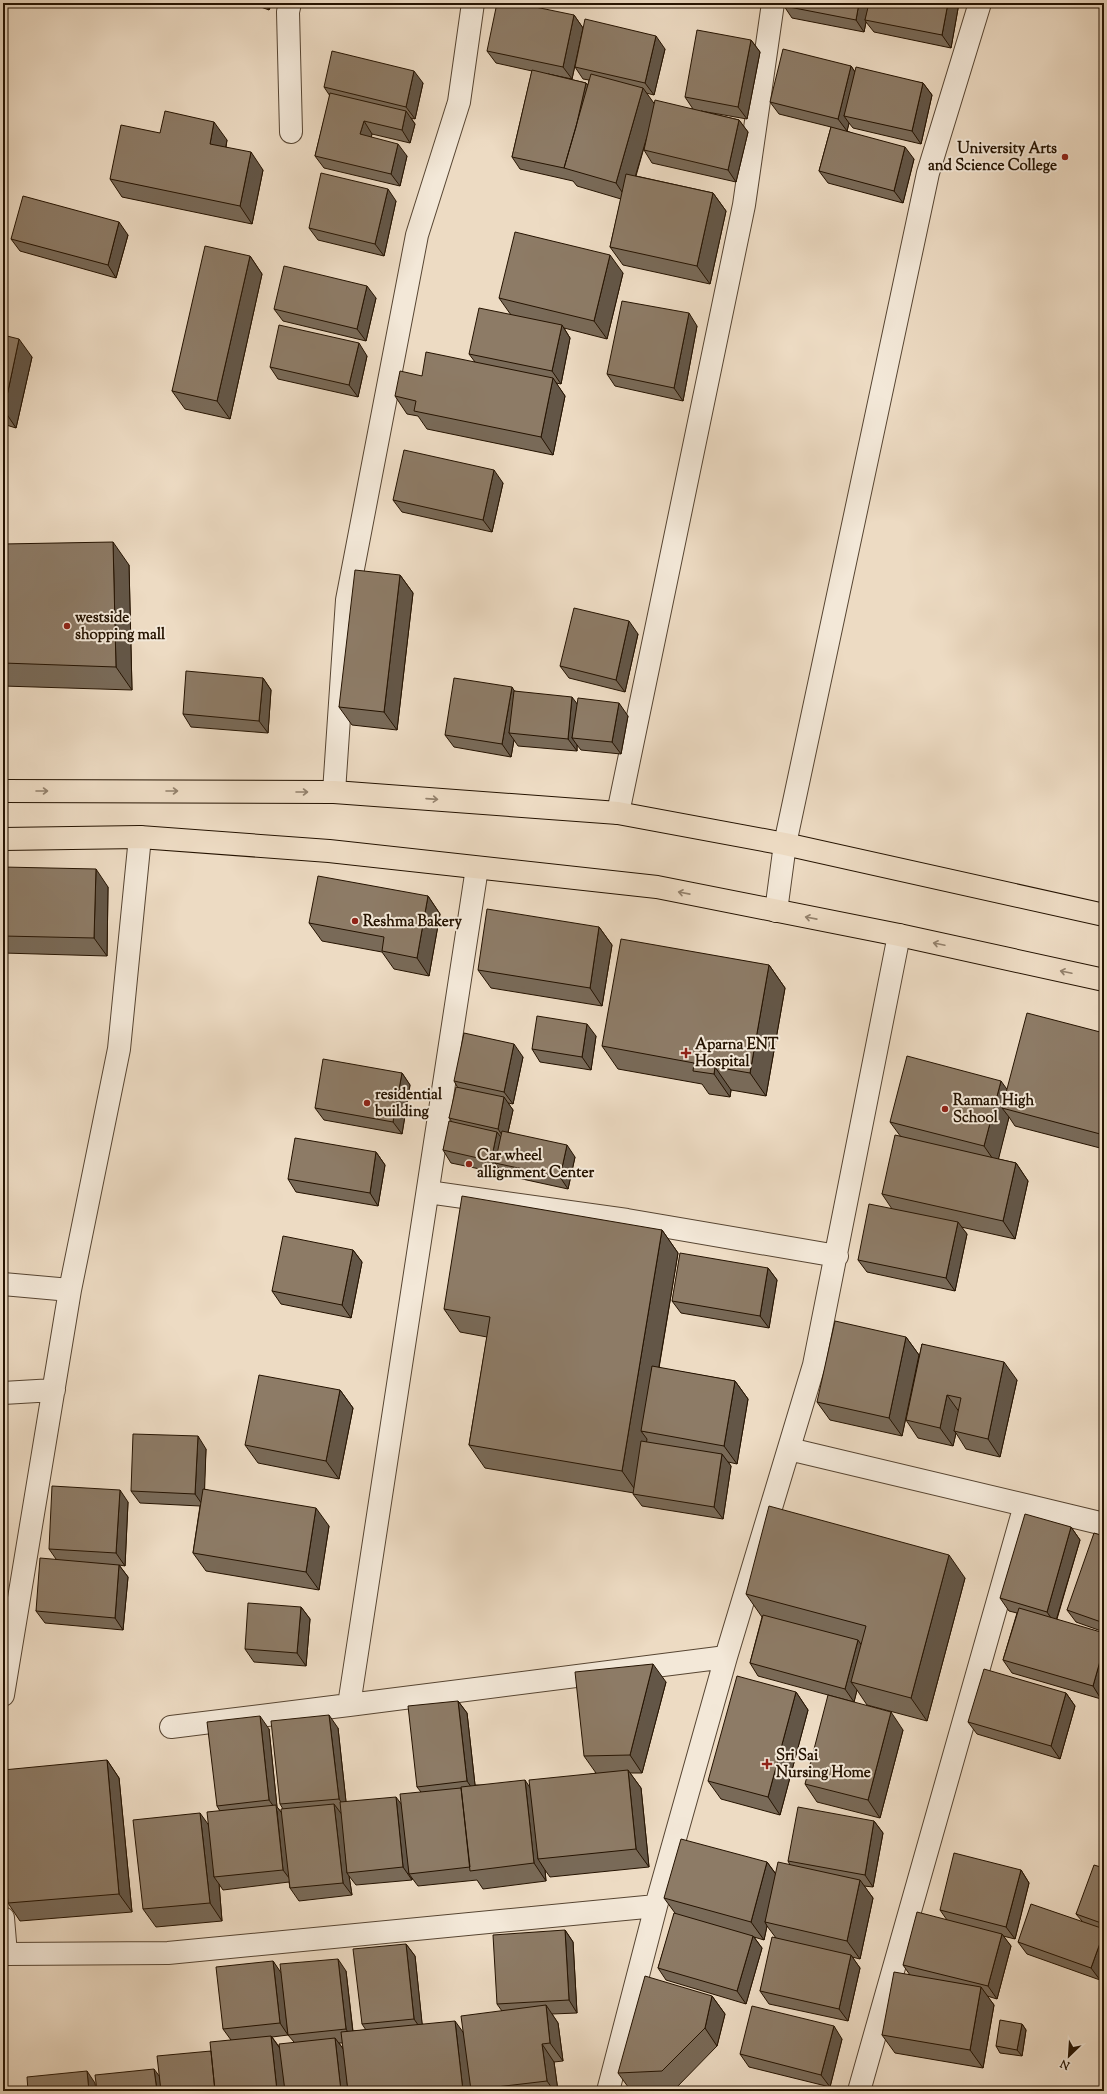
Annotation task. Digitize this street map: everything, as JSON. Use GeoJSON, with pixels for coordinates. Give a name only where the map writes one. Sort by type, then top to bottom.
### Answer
{"type":"FeatureCollection","features":[{"type":"Feature","properties":{"kind":"main road"},"geometry":{"type":"LineString","coordinates":[[3,791],[334,792],[618,813],[785,844],[1104,915]]}},
{"type":"Feature","properties":{"kind":"main road"},"geometry":{"type":"LineString","coordinates":[[3,839],[140,837],[328,851],[657,887],[899,936],[1104,980]]}},
{"type":"Feature","properties":{"kind":"street"},"geometry":{"type":"LineString","coordinates":[[290,3],[288,12],[292,132]]}},
{"type":"Feature","properties":{"kind":"street"},"geometry":{"type":"LineString","coordinates":[[334,792],[347,600],[417,235],[459,102],[473,3]]}},
{"type":"Feature","properties":{"kind":"street"},"geometry":{"type":"LineString","coordinates":[[618,813],[744,205],[773,3]]}},
{"type":"Feature","properties":{"kind":"street"},"geometry":{"type":"LineString","coordinates":[[776,911],[785,844],[928,173],[980,3]]}},
{"type":"Feature","properties":{"kind":"street"},"geometry":{"type":"LineString","coordinates":[[3,1695],[70,1290],[119,1049],[140,837]]}},
{"type":"Feature","properties":{"kind":"street"},"geometry":{"type":"LineString","coordinates":[[349,1705],[477,868]]}},
{"type":"Feature","properties":{"kind":"street"},"geometry":{"type":"LineString","coordinates":[[608,2091],[656,1906],[726,1657],[814,1365],[837,1256],[899,936]]}},
{"type":"Feature","properties":{"kind":"street"},"geometry":{"type":"LineString","coordinates":[[428,1192],[627,1220],[837,1256]]}},
{"type":"Feature","properties":{"kind":"street"},"geometry":{"type":"LineString","coordinates":[[3,1284],[70,1290]]}},
{"type":"Feature","properties":{"kind":"street"},"geometry":{"type":"LineString","coordinates":[[3,1393],[54,1390]]}},
{"type":"Feature","properties":{"kind":"street"},"geometry":{"type":"LineString","coordinates":[[789,1449],[1104,1524]]}},
{"type":"Feature","properties":{"kind":"street"},"geometry":{"type":"LineString","coordinates":[[859,2091],[1025,1505]]}},
{"type":"Feature","properties":{"kind":"street"},"geometry":{"type":"LineString","coordinates":[[171,1727],[726,1657]]}},
{"type":"Feature","properties":{"kind":"street"},"geometry":{"type":"LineString","coordinates":[[3,1918],[6,1954],[168,1953],[656,1906]]}},
{"type":"Feature","properties":{"kind":"building"},"geometry":{"type":"Polygon","coordinates":[[[497,3],[516,3],[574,15],[563,67],[487,51],[497,3]]]}},
{"type":"Feature","properties":{"kind":"building"},"geometry":{"type":"Polygon","coordinates":[[[784,3],[859,3],[856,20],[784,6],[784,3]]]}},
{"type":"Feature","properties":{"kind":"building"},"geometry":{"type":"Polygon","coordinates":[[[869,3],[948,3],[942,35],[865,20],[869,3]]]}},
{"type":"Feature","properties":{"kind":"building"},"geometry":{"type":"Polygon","coordinates":[[[585,19],[656,36],[645,83],[575,67],[585,19]]]}},
{"type":"Feature","properties":{"kind":"building"},"geometry":{"type":"Polygon","coordinates":[[[697,30],[751,40],[738,107],[685,97],[697,30]]]}},
{"type":"Feature","properties":{"kind":"building"},"geometry":{"type":"Polygon","coordinates":[[[783,49],[851,66],[838,119],[770,102],[783,49]]]}},
{"type":"Feature","properties":{"kind":"building"},"geometry":{"type":"Polygon","coordinates":[[[332,51],[414,71],[406,107],[324,87],[332,51]]]}},
{"type":"Feature","properties":{"kind":"building"},"geometry":{"type":"Polygon","coordinates":[[[856,67],[923,83],[912,131],[844,116],[856,67]]]}},
{"type":"Feature","properties":{"kind":"building"},"geometry":{"type":"Polygon","coordinates":[[[532,70],[586,83],[576,127],[564,168],[512,157],[532,70]]]}},
{"type":"Feature","properties":{"kind":"building"},"geometry":{"type":"Polygon","coordinates":[[[591,74],[643,88],[616,183],[564,168],[591,74]]]}},
{"type":"Feature","properties":{"kind":"building"},"geometry":{"type":"Polygon","coordinates":[[[330,93],[406,111],[402,130],[364,121],[360,134],[398,144],[391,174],[315,156],[330,93]]]}},
{"type":"Feature","properties":{"kind":"building"},"geometry":{"type":"Polygon","coordinates":[[[655,100],[739,120],[728,170],[644,150],[655,100]]]}},
{"type":"Feature","properties":{"kind":"building"},"geometry":{"type":"Polygon","coordinates":[[[165,111],[214,122],[210,144],[251,152],[240,206],[110,179],[121,125],[160,133],[165,111]]]}},
{"type":"Feature","properties":{"kind":"building"},"geometry":{"type":"Polygon","coordinates":[[[831,127],[905,147],[894,191],[819,171],[831,127]]]}},
{"type":"Feature","properties":{"kind":"building"},"geometry":{"type":"Polygon","coordinates":[[[321,173],[388,189],[375,244],[309,228],[321,173]]]}},
{"type":"Feature","properties":{"kind":"building"},"geometry":{"type":"Polygon","coordinates":[[[626,174],[713,193],[697,266],[610,247],[626,174]]]}},
{"type":"Feature","properties":{"kind":"building"},"geometry":{"type":"Polygon","coordinates":[[[23,196],[119,222],[108,265],[11,239],[23,196]]]}},
{"type":"Feature","properties":{"kind":"building"},"geometry":{"type":"Polygon","coordinates":[[[515,232],[610,255],[594,321],[499,298],[515,232]]]}},
{"type":"Feature","properties":{"kind":"building"},"geometry":{"type":"Polygon","coordinates":[[[205,246],[250,256],[217,401],[172,391],[205,246]]]}},
{"type":"Feature","properties":{"kind":"building"},"geometry":{"type":"Polygon","coordinates":[[[284,266],[367,286],[357,329],[274,309],[284,266]]]}},
{"type":"Feature","properties":{"kind":"building"},"geometry":{"type":"Polygon","coordinates":[[[622,301],[689,313],[674,388],[607,374],[622,301]]]}},
{"type":"Feature","properties":{"kind":"building"},"geometry":{"type":"Polygon","coordinates":[[[479,308],[562,325],[552,371],[469,354],[479,308]]]}},
{"type":"Feature","properties":{"kind":"building"},"geometry":{"type":"Polygon","coordinates":[[[279,325],[359,343],[349,385],[270,367],[279,325]]]}},
{"type":"Feature","properties":{"kind":"building"},"geometry":{"type":"Polygon","coordinates":[[[3,335],[19,339],[4,410],[3,409],[3,335]]]}},
{"type":"Feature","properties":{"kind":"building"},"geometry":{"type":"Polygon","coordinates":[[[426,352],[553,378],[541,437],[414,411],[416,401],[395,396],[400,371],[422,376],[426,352]]]}},
{"type":"Feature","properties":{"kind":"building"},"geometry":{"type":"Polygon","coordinates":[[[404,450],[494,470],[483,520],[393,500],[404,450]]]}},
{"type":"Feature","properties":{"kind":"building","name":"westside shopping mall"},"geometry":{"type":"Polygon","coordinates":[[[113,542],[116,667],[3,663],[3,544],[113,542]]]}},
{"type":"Feature","properties":{"kind":"building"},"geometry":{"type":"Polygon","coordinates":[[[355,570],[400,575],[384,712],[339,707],[355,570]]]}},
{"type":"Feature","properties":{"kind":"building"},"geometry":{"type":"Polygon","coordinates":[[[574,608],[629,621],[616,680],[560,666],[574,608]]]}},
{"type":"Feature","properties":{"kind":"building"},"geometry":{"type":"Polygon","coordinates":[[[186,671],[263,678],[259,721],[183,714],[186,671]]]}},
{"type":"Feature","properties":{"kind":"building"},"geometry":{"type":"Polygon","coordinates":[[[454,678],[512,687],[502,744],[445,735],[454,678]]]}},
{"type":"Feature","properties":{"kind":"building"},"geometry":{"type":"Polygon","coordinates":[[[514,691],[572,697],[568,739],[509,733],[514,691]]]}},
{"type":"Feature","properties":{"kind":"building"},"geometry":{"type":"Polygon","coordinates":[[[578,698],[619,703],[612,742],[572,738],[578,698]]]}},
{"type":"Feature","properties":{"kind":"building"},"geometry":{"type":"Polygon","coordinates":[[[3,867],[96,869],[94,938],[3,936],[3,867]]]}},
{"type":"Feature","properties":{"kind":"building"},"geometry":{"type":"Polygon","coordinates":[[[318,876],[428,896],[417,958],[382,951],[384,937],[309,923],[318,876]]]}},
{"type":"Feature","properties":{"kind":"building"},"geometry":{"type":"Polygon","coordinates":[[[487,909],[599,927],[590,988],[478,970],[487,909]]]}},
{"type":"Feature","properties":{"kind":"building"},"geometry":{"type":"Polygon","coordinates":[[[621,939],[769,965],[750,1073],[715,1067],[714,1074],[693,1071],[694,1063],[602,1046],[621,939]]]}},
{"type":"Feature","properties":{"kind":"building"},"geometry":{"type":"Polygon","coordinates":[[[1027,1013],[1104,1033],[1104,1135],[1002,1108],[1027,1013]]]}},
{"type":"Feature","properties":{"kind":"building"},"geometry":{"type":"Polygon","coordinates":[[[537,1016],[587,1024],[582,1057],[532,1049],[537,1016]]]}},
{"type":"Feature","properties":{"kind":"building"},"geometry":{"type":"Polygon","coordinates":[[[464,1033],[514,1044],[504,1092],[454,1081],[464,1033]]]}},
{"type":"Feature","properties":{"kind":"building"},"geometry":{"type":"Polygon","coordinates":[[[907,1056],[1001,1081],[984,1146],[890,1122],[907,1056]]]}},
{"type":"Feature","properties":{"kind":"building","name":"residential building"},"geometry":{"type":"Polygon","coordinates":[[[323,1059],[402,1073],[393,1122],[315,1108],[323,1059]]]}},
{"type":"Feature","properties":{"kind":"building"},"geometry":{"type":"Polygon","coordinates":[[[456,1087],[504,1097],[498,1129],[449,1118],[456,1087]]]}},
{"type":"Feature","properties":{"kind":"building"},"geometry":{"type":"Polygon","coordinates":[[[449,1121],[497,1132],[491,1161],[443,1150],[449,1121]]]}},
{"type":"Feature","properties":{"kind":"building"},"geometry":{"type":"Polygon","coordinates":[[[502,1131],[567,1145],[560,1177],[495,1163],[502,1131]]]}},
{"type":"Feature","properties":{"kind":"building"},"geometry":{"type":"Polygon","coordinates":[[[895,1135],[1016,1163],[1003,1221],[882,1194],[895,1135]]]}},
{"type":"Feature","properties":{"kind":"building"},"geometry":{"type":"Polygon","coordinates":[[[295,1138],[376,1152],[370,1193],[288,1179],[295,1138]]]}},
{"type":"Feature","properties":{"kind":"building"},"geometry":{"type":"Polygon","coordinates":[[[462,1196],[662,1230],[622,1471],[469,1445],[490,1317],[444,1309],[462,1196]]]}},
{"type":"Feature","properties":{"kind":"building"},"geometry":{"type":"Polygon","coordinates":[[[869,1204],[958,1222],[946,1278],[858,1260],[869,1204]]]}},
{"type":"Feature","properties":{"kind":"building"},"geometry":{"type":"Polygon","coordinates":[[[283,1236],[353,1250],[342,1305],[272,1291],[283,1236]]]}},
{"type":"Feature","properties":{"kind":"building"},"geometry":{"type":"Polygon","coordinates":[[[680,1253],[768,1268],[760,1316],[672,1301],[680,1253]]]}},
{"type":"Feature","properties":{"kind":"building"},"geometry":{"type":"Polygon","coordinates":[[[835,1321],[906,1337],[889,1418],[817,1402],[835,1321]]]}},
{"type":"Feature","properties":{"kind":"building"},"geometry":{"type":"Polygon","coordinates":[[[922,1344],[1004,1362],[988,1439],[954,1431],[961,1398],[947,1395],[940,1428],[906,1420],[922,1344]]]}},
{"type":"Feature","properties":{"kind":"building"},"geometry":{"type":"Polygon","coordinates":[[[652,1366],[735,1381],[724,1446],[641,1431],[652,1366]]]}},
{"type":"Feature","properties":{"kind":"building"},"geometry":{"type":"Polygon","coordinates":[[[259,1375],[340,1390],[326,1461],[245,1445],[259,1375]]]}},
{"type":"Feature","properties":{"kind":"building"},"geometry":{"type":"Polygon","coordinates":[[[133,1434],[198,1436],[195,1494],[131,1491],[133,1434]]]}},
{"type":"Feature","properties":{"kind":"building"},"geometry":{"type":"Polygon","coordinates":[[[641,1441],[722,1454],[714,1507],[633,1494],[641,1441]]]}},
{"type":"Feature","properties":{"kind":"building"},"geometry":{"type":"Polygon","coordinates":[[[52,1486],[120,1490],[116,1553],[49,1549],[52,1486]]]}},
{"type":"Feature","properties":{"kind":"building"},"geometry":{"type":"Polygon","coordinates":[[[203,1489],[316,1508],[306,1572],[193,1553],[203,1489]]]}},
{"type":"Feature","properties":{"kind":"building"},"geometry":{"type":"Polygon","coordinates":[[[769,1506],[949,1555],[911,1698],[851,1682],[866,1626],[746,1594],[769,1506]]]}},
{"type":"Feature","properties":{"kind":"building"},"geometry":{"type":"Polygon","coordinates":[[[1025,1514],[1071,1527],[1047,1612],[1000,1598],[1025,1514]]]}},
{"type":"Feature","properties":{"kind":"building"},"geometry":{"type":"Polygon","coordinates":[[[1094,1533],[1104,1536],[1104,1623],[1067,1610],[1094,1533]]]}},
{"type":"Feature","properties":{"kind":"building"},"geometry":{"type":"Polygon","coordinates":[[[40,1558],[119,1565],[115,1618],[36,1611],[40,1558]]]}},
{"type":"Feature","properties":{"kind":"building"},"geometry":{"type":"Polygon","coordinates":[[[248,1603],[301,1607],[297,1653],[245,1649],[248,1603]]]}},
{"type":"Feature","properties":{"kind":"building"},"geometry":{"type":"Polygon","coordinates":[[[1019,1608],[1104,1633],[1104,1647],[1093,1686],[1003,1660],[1019,1608]]]}},
{"type":"Feature","properties":{"kind":"building"},"geometry":{"type":"Polygon","coordinates":[[[763,1615],[858,1640],[845,1689],[750,1663],[763,1615]]]}},
{"type":"Feature","properties":{"kind":"building"},"geometry":{"type":"Polygon","coordinates":[[[653,1664],[630,1755],[584,1756],[575,1672],[653,1664]]]}},
{"type":"Feature","properties":{"kind":"building"},"geometry":{"type":"Polygon","coordinates":[[[984,1669],[1066,1693],[1051,1746],[968,1722],[984,1669]]]}},
{"type":"Feature","properties":{"kind":"building"},"geometry":{"type":"Polygon","coordinates":[[[737,1676],[796,1692],[768,1797],[708,1781],[737,1676]]]}},
{"type":"Feature","properties":{"kind":"building"},"geometry":{"type":"Polygon","coordinates":[[[828,1695],[891,1712],[868,1800],[805,1784],[828,1695]]]}},
{"type":"Feature","properties":{"kind":"building"},"geometry":{"type":"Polygon","coordinates":[[[458,1701],[467,1781],[417,1787],[408,1706],[458,1701]]]}},
{"type":"Feature","properties":{"kind":"building"},"geometry":{"type":"Polygon","coordinates":[[[329,1715],[339,1799],[280,1804],[271,1721],[329,1715]]]}},
{"type":"Feature","properties":{"kind":"building"},"geometry":{"type":"Polygon","coordinates":[[[260,1716],[269,1800],[217,1806],[207,1722],[260,1716]]]}},
{"type":"Feature","properties":{"kind":"building"},"geometry":{"type":"Polygon","coordinates":[[[107,1760],[119,1894],[8,1903],[3,1853],[3,1770],[107,1760]]]}},
{"type":"Feature","properties":{"kind":"building"},"geometry":{"type":"Polygon","coordinates":[[[628,1770],[636,1849],[538,1859],[529,1780],[628,1770]]]}},
{"type":"Feature","properties":{"kind":"building"},"geometry":{"type":"Polygon","coordinates":[[[525,1780],[534,1863],[470,1871],[461,1787],[525,1780]]]}},
{"type":"Feature","properties":{"kind":"building"},"geometry":{"type":"Polygon","coordinates":[[[461,1788],[470,1867],[409,1874],[400,1794],[461,1788]]]}},
{"type":"Feature","properties":{"kind":"building"},"geometry":{"type":"Polygon","coordinates":[[[396,1797],[403,1867],[347,1873],[340,1802],[396,1797]]]}},
{"type":"Feature","properties":{"kind":"building"},"geometry":{"type":"Polygon","coordinates":[[[334,1804],[343,1883],[290,1888],[281,1809],[334,1804]]]}},
{"type":"Feature","properties":{"kind":"building"},"geometry":{"type":"Polygon","coordinates":[[[276,1805],[283,1870],[214,1877],[207,1812],[276,1805]]]}},
{"type":"Feature","properties":{"kind":"building"},"geometry":{"type":"Polygon","coordinates":[[[798,1807],[874,1821],[865,1875],[788,1861],[798,1807]]]}},
{"type":"Feature","properties":{"kind":"building"},"geometry":{"type":"Polygon","coordinates":[[[200,1813],[210,1903],[143,1909],[133,1820],[200,1813]]]}},
{"type":"Feature","properties":{"kind":"building"},"geometry":{"type":"Polygon","coordinates":[[[681,1839],[767,1862],[751,1922],[664,1898],[681,1839]]]}},
{"type":"Feature","properties":{"kind":"building"},"geometry":{"type":"Polygon","coordinates":[[[954,1853],[1021,1870],[1006,1927],[940,1910],[954,1853]]]}},
{"type":"Feature","properties":{"kind":"building"},"geometry":{"type":"Polygon","coordinates":[[[778,1862],[860,1880],[847,1941],[765,1922],[778,1862]]]}},
{"type":"Feature","properties":{"kind":"building"},"geometry":{"type":"Polygon","coordinates":[[[1094,1865],[1104,1868],[1104,1924],[1076,1914],[1094,1865]]]}},
{"type":"Feature","properties":{"kind":"building"},"geometry":{"type":"Polygon","coordinates":[[[1031,1904],[1104,1929],[1091,1968],[1018,1942],[1031,1904]]]}},
{"type":"Feature","properties":{"kind":"building"},"geometry":{"type":"Polygon","coordinates":[[[917,1912],[1002,1934],[988,1986],[903,1965],[917,1912]]]}},
{"type":"Feature","properties":{"kind":"building"},"geometry":{"type":"Polygon","coordinates":[[[674,1913],[753,1936],[737,1991],[658,1968],[674,1913]]]}},
{"type":"Feature","properties":{"kind":"building"},"geometry":{"type":"Polygon","coordinates":[[[565,1930],[569,2000],[497,2004],[493,1935],[565,1930]]]}},
{"type":"Feature","properties":{"kind":"building"},"geometry":{"type":"Polygon","coordinates":[[[772,1937],[851,1955],[839,2009],[760,1991],[772,1937]]]}},
{"type":"Feature","properties":{"kind":"building"},"geometry":{"type":"Polygon","coordinates":[[[406,1944],[414,2019],[362,2024],[353,1949],[406,1944]]]}},
{"type":"Feature","properties":{"kind":"building"},"geometry":{"type":"Polygon","coordinates":[[[338,1959],[346,2029],[288,2035],[280,1964],[338,1959]]]}},
{"type":"Feature","properties":{"kind":"building"},"geometry":{"type":"Polygon","coordinates":[[[273,1961],[280,2023],[223,2029],[216,1967],[273,1961]]]}},
{"type":"Feature","properties":{"kind":"building"},"geometry":{"type":"Polygon","coordinates":[[[894,1972],[981,1987],[970,2050],[882,2035],[894,1972]]]}},
{"type":"Feature","properties":{"kind":"building"},"geometry":{"type":"Polygon","coordinates":[[[645,1976],[712,1996],[705,2028],[662,2071],[618,2073],[645,1976]]]}},
{"type":"Feature","properties":{"kind":"building"},"geometry":{"type":"Polygon","coordinates":[[[546,2005],[550,2043],[542,2044],[547,2081],[471,2090],[461,2016],[546,2005]]]}},
{"type":"Feature","properties":{"kind":"building"},"geometry":{"type":"Polygon","coordinates":[[[752,2006],[834,2026],[821,2075],[740,2054],[752,2006]]]}},
{"type":"Feature","properties":{"kind":"building"},"geometry":{"type":"Polygon","coordinates":[[[1000,2020],[1022,2024],[1017,2050],[996,2046],[1000,2020]]]}},
{"type":"Feature","properties":{"kind":"building"},"geometry":{"type":"Polygon","coordinates":[[[455,2021],[463,2091],[348,2091],[341,2032],[455,2021]]]}},
{"type":"Feature","properties":{"kind":"building"},"geometry":{"type":"Polygon","coordinates":[[[271,2036],[277,2091],[215,2091],[210,2042],[271,2036]]]}},
{"type":"Feature","properties":{"kind":"building"},"geometry":{"type":"Polygon","coordinates":[[[335,2038],[341,2091],[285,2091],[279,2044],[335,2038]]]}},
{"type":"Feature","properties":{"kind":"building"},"geometry":{"type":"Polygon","coordinates":[[[211,2051],[215,2091],[161,2091],[157,2056],[211,2051]]]}},
{"type":"Feature","properties":{"kind":"building"},"geometry":{"type":"Polygon","coordinates":[[[154,2069],[157,2091],[97,2091],[95,2075],[154,2069]]]}},
{"type":"Feature","properties":{"kind":"building"},"geometry":{"type":"Polygon","coordinates":[[[87,2071],[89,2091],[28,2091],[27,2077],[87,2071]]]}},
{"type":"Feature","properties":{"kind":"place","name":"University Arts and Science College"},"geometry":{"type":"Point","coordinates":[1065,157]}},
{"type":"Feature","properties":{"kind":"place","name":"westside shopping mall"},"geometry":{"type":"Point","coordinates":[67,626]}},
{"type":"Feature","properties":{"kind":"place","name":"Reshma Bakery"},"geometry":{"type":"Point","coordinates":[355,921]}},
{"type":"Feature","properties":{"kind":"place","name":"Aparna ENT Hospital"},"geometry":{"type":"Point","coordinates":[686,1053]}},
{"type":"Feature","properties":{"kind":"place","name":"residential building"},"geometry":{"type":"Point","coordinates":[367,1103]}},
{"type":"Feature","properties":{"kind":"place","name":"Raman High School"},"geometry":{"type":"Point","coordinates":[945,1109]}},
{"type":"Feature","properties":{"kind":"place","name":"Car wheel allignment Center"},"geometry":{"type":"Point","coordinates":[469,1164]}},
{"type":"Feature","properties":{"kind":"place","name":"Sri Sai Nursing Home"},"geometry":{"type":"Point","coordinates":[767,1764]}}]}
